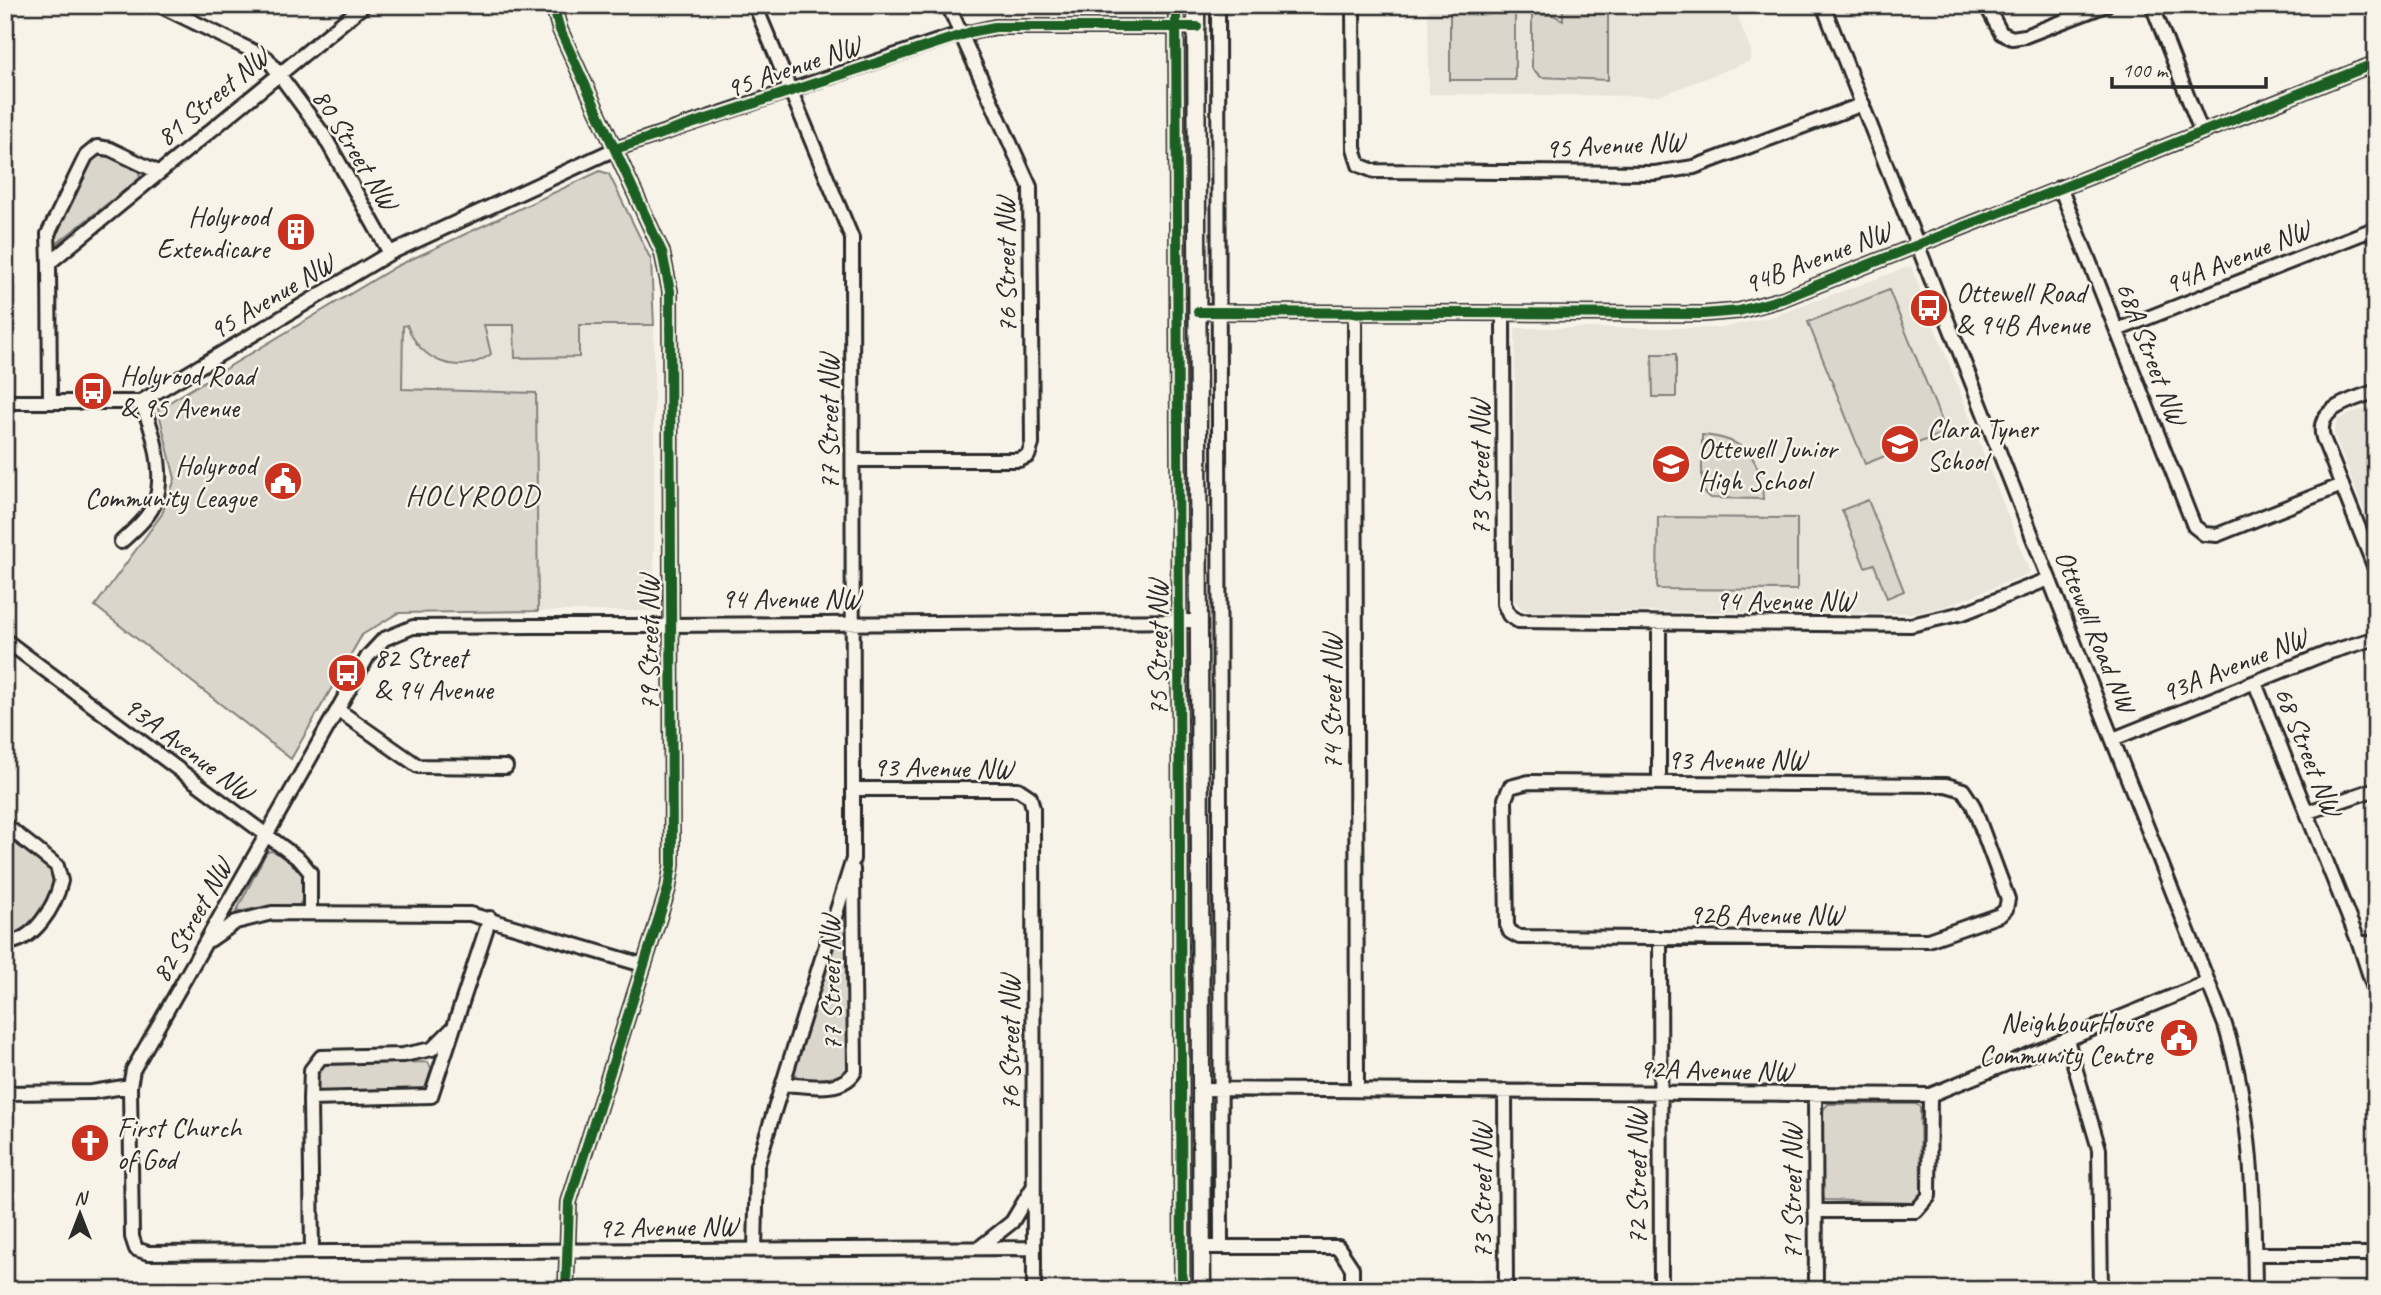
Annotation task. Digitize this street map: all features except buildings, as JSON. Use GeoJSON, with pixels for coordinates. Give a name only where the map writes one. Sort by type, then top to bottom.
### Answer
{"type":"FeatureCollection","features":[{"type":"Feature","properties":{"kind":"main road","name":"75 Street NW"},"geometry":{"type":"LineString","coordinates":[[1196,5],[1202,1290]]}},
{"type":"Feature","properties":{"kind":"street","name":"80 Street NW"},"geometry":{"type":"LineString","coordinates":[[159,5],[267,58],[323,134],[390,253]]}},
{"type":"Feature","properties":{"kind":"street","name":"81 Street NW"},"geometry":{"type":"LineString","coordinates":[[49,263],[364,5]]}},
{"type":"Feature","properties":{"kind":"street","name":"79 Street NW"},"geometry":{"type":"LineString","coordinates":[[553,5],[560,30],[662,252],[668,278],[672,865],[668,889],[569,1202],[566,1290]]}},
{"type":"Feature","properties":{"kind":"street","name":"77 Street NW"},"geometry":{"type":"LineString","coordinates":[[755,5],[852,238],[855,1071],[849,1080],[835,1086],[783,1084]]}},
{"type":"Feature","properties":{"kind":"street","name":"76 Street NW"},"geometry":{"type":"LineString","coordinates":[[853,460],[1019,460],[1028,456],[1032,444],[1030,187],[948,5]]}},
{"type":"Feature","properties":{"kind":"street","name":"75 Street NW"},"geometry":{"type":"LineString","coordinates":[[1176,5],[1182,1290]]}},
{"type":"Feature","properties":{"kind":"street"},"geometry":{"type":"LineString","coordinates":[[1218,5],[1221,1247]]}},
{"type":"Feature","properties":{"kind":"street","name":"95 Avenue NW"},"geometry":{"type":"LineString","coordinates":[[1353,5],[1354,148],[1359,165],[1374,171],[1655,173],[1694,167],[1863,104]]}},
{"type":"Feature","properties":{"kind":"street","name":"Ottewell Road NW"},"geometry":{"type":"LineString","coordinates":[[1823,5],[2113,739],[2235,1057],[2248,1123],[2255,1290]]}},
{"type":"Feature","properties":{"kind":"street"},"geometry":{"type":"LineString","coordinates":[[1986,5],[1994,25],[2006,36],[2025,36],[2106,5]]}},
{"type":"Feature","properties":{"kind":"street"},"geometry":{"type":"LineString","coordinates":[[2152,5],[2202,131]]}},
{"type":"Feature","properties":{"kind":"street","name":"95 Avenue NW"},"geometry":{"type":"LineString","coordinates":[[140,402],[390,253],[615,149],[961,34],[995,27],[1197,27]]}},
{"type":"Feature","properties":{"kind":"street","name":"94B Avenue NW"},"geometry":{"type":"LineString","coordinates":[[1198,312],[1503,315],[1703,314],[1739,311],[1782,299],[1917,243],[2376,63]]}},
{"type":"Feature","properties":{"kind":"street","name":"81 Street NW"},"geometry":{"type":"LineString","coordinates":[[50,401],[48,234],[86,156],[97,147],[110,149],[158,172]]}},
{"type":"Feature","properties":{"kind":"street","name":"68A Street NW"},"geometry":{"type":"LineString","coordinates":[[2060,187],[2192,522],[2204,534],[2224,532],[2342,485]]}},
{"type":"Feature","properties":{"kind":"street","name":"94A Avenue NW"},"geometry":{"type":"LineString","coordinates":[[2116,330],[2376,228]]}},
{"type":"Feature","properties":{"kind":"street","name":"74 Street NW"},"geometry":{"type":"LineString","coordinates":[[1355,313],[1357,1090]]}},
{"type":"Feature","properties":{"kind":"street","name":"73 Street NW"},"geometry":{"type":"LineString","coordinates":[[1503,315],[1504,604],[1513,618]]}},
{"type":"Feature","properties":{"kind":"street"},"geometry":{"type":"LineString","coordinates":[[2376,391],[2334,408],[2323,420],[2323,438],[2376,571]]}},
{"type":"Feature","properties":{"kind":"street"},"geometry":{"type":"LineString","coordinates":[[5,402],[140,402],[158,466],[156,500],[137,527],[121,542]]}},
{"type":"Feature","properties":{"kind":"street","name":"94 Avenue NW"},"geometry":{"type":"LineString","coordinates":[[1513,618],[1530,623],[1911,625],[1963,613],[2049,579]]}},
{"type":"Feature","properties":{"kind":"street","name":"94 Avenue NW"},"geometry":{"type":"LineString","coordinates":[[384,639],[413,627],[1199,621]]}},
{"type":"Feature","properties":{"kind":"street"},"geometry":{"type":"LineString","coordinates":[[1659,624],[1659,783]]}},
{"type":"Feature","properties":{"kind":"street","name":"93A Avenue NW"},"geometry":{"type":"LineString","coordinates":[[2113,739],[2342,648],[2376,638]]}},
{"type":"Feature","properties":{"kind":"street","name":"82 Street NW"},"geometry":{"type":"LineString","coordinates":[[136,1249],[132,1237],[130,1086],[133,1070],[369,656],[384,639]]}},
{"type":"Feature","properties":{"kind":"street","name":"93A Avenue NW"},"geometry":{"type":"LineString","coordinates":[[5,640],[265,837],[300,860],[310,872],[310,913]]}},
{"type":"Feature","properties":{"kind":"street","name":"68 Street NW"},"geometry":{"type":"LineString","coordinates":[[2255,682],[2359,943],[2376,995]]}},
{"type":"Feature","properties":{"kind":"street"},"geometry":{"type":"LineString","coordinates":[[338,710],[418,766],[506,767]]}},
{"type":"Feature","properties":{"kind":"street","name":"93 Avenue NW"},"geometry":{"type":"LineString","coordinates":[[1519,937],[1510,932],[1507,925],[1505,799],[1510,787],[1529,782],[1946,785],[1963,790],[1973,805],[2008,899],[2006,909]]}},
{"type":"Feature","properties":{"kind":"street","name":"93 Avenue NW"},"geometry":{"type":"LineString","coordinates":[[853,789],[1018,789],[1030,797]]}},
{"type":"Feature","properties":{"kind":"street"},"geometry":{"type":"LineString","coordinates":[[2308,812],[2376,789]]}},
{"type":"Feature","properties":{"kind":"street","name":"76 Street NW"},"geometry":{"type":"LineString","coordinates":[[1030,797],[1033,808],[1034,1290]]}},
{"type":"Feature","properties":{"kind":"street"},"geometry":{"type":"LineString","coordinates":[[5,825],[57,866],[61,881],[33,933],[19,942],[5,943]]}},
{"type":"Feature","properties":{"kind":"street","name":"77 Street NW"},"geometry":{"type":"LineString","coordinates":[[755,1249],[757,1166],[853,859]]}},
{"type":"Feature","properties":{"kind":"street","name":"92B Avenue NW"},"geometry":{"type":"LineString","coordinates":[[1519,937],[1928,940],[2000,915],[2006,909]]}},
{"type":"Feature","properties":{"kind":"street"},"geometry":{"type":"LineString","coordinates":[[208,942],[236,922],[272,913],[470,914],[643,965]]}},
{"type":"Feature","properties":{"kind":"street"},"geometry":{"type":"LineString","coordinates":[[310,1099],[431,1096],[490,918]]}},
{"type":"Feature","properties":{"kind":"street","name":"72 Street NW"},"geometry":{"type":"LineString","coordinates":[[1660,938],[1661,1290]]}},
{"type":"Feature","properties":{"kind":"street"},"geometry":{"type":"LineString","coordinates":[[2359,943],[2376,943]]}},
{"type":"Feature","properties":{"kind":"street","name":"92A Avenue NW"},"geometry":{"type":"LineString","coordinates":[[1202,1089],[1930,1095],[2208,982]]}},
{"type":"Feature","properties":{"kind":"street"},"geometry":{"type":"LineString","coordinates":[[312,1252],[311,1070],[321,1057],[403,1055],[432,1049],[456,1026]]}},
{"type":"Feature","properties":{"kind":"street"},"geometry":{"type":"LineString","coordinates":[[2067,1040],[2099,1149],[2101,1290]]}},
{"type":"Feature","properties":{"kind":"street"},"geometry":{"type":"LineString","coordinates":[[5,1093],[92,1092],[130,1086]]}},
{"type":"Feature","properties":{"kind":"street","name":"73 Street NW"},"geometry":{"type":"LineString","coordinates":[[1505,1091],[1506,1290]]}},
{"type":"Feature","properties":{"kind":"street","name":"71 Street NW"},"geometry":{"type":"LineString","coordinates":[[1815,1094],[1816,1290]]}},
{"type":"Feature","properties":{"kind":"street"},"geometry":{"type":"LineString","coordinates":[[1815,1211],[1916,1211],[1924,1205],[1929,1196],[1930,1095]]}},
{"type":"Feature","properties":{"kind":"street"},"geometry":{"type":"LineString","coordinates":[[979,1248],[1012,1222],[1034,1186]]}},
{"type":"Feature","properties":{"kind":"street"},"geometry":{"type":"LineString","coordinates":[[1202,1247],[1338,1247],[1352,1268],[1352,1290]]}},
{"type":"Feature","properties":{"kind":"street","name":"92 Avenue NW"},"geometry":{"type":"LineString","coordinates":[[136,1249],[148,1253],[1034,1248]]}},
{"type":"Feature","properties":{"kind":"street"},"geometry":{"type":"LineString","coordinates":[[2255,1254],[2376,1254]]}},
{"type":"Feature","properties":{"kind":"shaded area"},"geometry":{"type":"Polygon","coordinates":[[[1428,5],[1733,5],[1752,53],[1750,61],[1659,96],[1429,94],[1428,5]]]}},
{"type":"Feature","properties":{"kind":"shaded area"},"geometry":{"type":"Polygon","coordinates":[[[1450,5],[1515,5],[1515,80],[1450,80],[1450,5]]]}},
{"type":"Feature","properties":{"kind":"shaded area"},"geometry":{"type":"Polygon","coordinates":[[[1563,5],[1608,5],[1608,80],[1541,77],[1532,68],[1532,14],[1553,15],[1563,20],[1563,5]]]}},
{"type":"Feature","properties":{"kind":"shaded area"},"geometry":{"type":"Polygon","coordinates":[[[1182,38],[1185,41],[1187,325],[1182,325],[1182,38]]]}},
{"type":"Feature","properties":{"kind":"shaded area"},"geometry":{"type":"Polygon","coordinates":[[[104,151],[138,168],[140,178],[56,244],[58,224],[71,193],[88,165],[104,151]]]}},
{"type":"Feature","properties":{"kind":"shaded area"},"geometry":{"type":"Polygon","coordinates":[[[600,171],[609,174],[651,260],[654,325],[579,325],[579,357],[515,358],[514,325],[484,325],[491,354],[479,361],[454,365],[431,356],[413,338],[407,325],[403,326],[402,389],[536,393],[538,611],[398,613],[362,635],[291,759],[95,606],[162,514],[175,479],[158,409],[397,266],[600,171]]]}},
{"type":"Feature","properties":{"kind":"shaded area","name":"Ottewell Junior High School"},"geometry":{"type":"Polygon","coordinates":[[[1911,266],[2030,573],[1944,607],[1913,613],[1526,611],[1514,600],[1515,328],[1722,328],[1774,316],[1911,266]]]}},
{"type":"Feature","properties":{"kind":"shaded area"},"geometry":{"type":"Polygon","coordinates":[[[1889,290],[1946,432],[1865,464],[1808,322],[1889,290]]]}},
{"type":"Feature","properties":{"kind":"shaded area"},"geometry":{"type":"Polygon","coordinates":[[[403,325],[654,325],[654,611],[538,611],[535,393],[401,389],[403,325]]]}},
{"type":"Feature","properties":{"kind":"shaded area"},"geometry":{"type":"Polygon","coordinates":[[[1182,331],[1187,355],[1187,604],[1184,604],[1182,331]]]}},
{"type":"Feature","properties":{"kind":"shaded area"},"geometry":{"type":"Polygon","coordinates":[[[1652,354],[1676,354],[1676,397],[1653,397],[1652,354]]]}},
{"type":"Feature","properties":{"kind":"shaded area"},"geometry":{"type":"Polygon","coordinates":[[[2376,404],[2376,542],[2334,433],[2338,419],[2376,404]]]}},
{"type":"Feature","properties":{"kind":"shaded area"},"geometry":{"type":"Polygon","coordinates":[[[1702,435],[1729,440],[1748,452],[1759,472],[1763,499],[1711,498],[1702,490],[1702,435]]]}},
{"type":"Feature","properties":{"kind":"shaded area"},"geometry":{"type":"Polygon","coordinates":[[[1868,500],[1904,591],[1887,598],[1874,564],[1865,567],[1842,510],[1868,500]]]}},
{"type":"Feature","properties":{"kind":"shaded area"},"geometry":{"type":"Polygon","coordinates":[[[1658,517],[1797,518],[1797,590],[1657,589],[1658,517]]]}},
{"type":"Feature","properties":{"kind":"shaded area"},"geometry":{"type":"Polygon","coordinates":[[[1186,631],[1188,633],[1191,1290],[1186,1290],[1186,631]]]}},
{"type":"Feature","properties":{"kind":"shaded area"},"geometry":{"type":"Polygon","coordinates":[[[5,832],[50,866],[54,879],[48,898],[37,916],[15,935],[5,938],[5,832]]]}},
{"type":"Feature","properties":{"kind":"shaded area"},"geometry":{"type":"Polygon","coordinates":[[[276,852],[303,872],[303,900],[298,906],[269,906],[236,912],[266,853],[276,852]]]}},
{"type":"Feature","properties":{"kind":"shaded area"},"geometry":{"type":"Polygon","coordinates":[[[847,907],[850,908],[850,1071],[847,1076],[830,1080],[799,1080],[794,1072],[847,907]]]}},
{"type":"Feature","properties":{"kind":"shaded area"},"geometry":{"type":"Polygon","coordinates":[[[428,1062],[433,1072],[425,1091],[321,1093],[317,1087],[317,1071],[323,1065],[428,1062]]]}},
{"type":"Feature","properties":{"kind":"shaded area"},"geometry":{"type":"Polygon","coordinates":[[[1828,1104],[1916,1104],[1920,1107],[1921,1195],[1912,1203],[1825,1200],[1822,1196],[1821,1112],[1828,1104]]]}},
{"type":"Feature","properties":{"kind":"cycle path"},"geometry":{"type":"LineString","coordinates":[[553,5],[560,30],[662,252],[670,291],[672,865],[668,889],[569,1202],[566,1290]]}},
{"type":"Feature","properties":{"kind":"cycle path"},"geometry":{"type":"LineString","coordinates":[[1176,5],[1182,1290]]}},
{"type":"Feature","properties":{"kind":"cycle path"},"geometry":{"type":"LineString","coordinates":[[615,149],[974,31],[995,27],[1197,27]]}},
{"type":"Feature","properties":{"kind":"cycle path"},"geometry":{"type":"LineString","coordinates":[[1198,312],[1703,314],[1739,311],[1782,299],[2376,63]]}},
{"type":"Feature","properties":{"kind":"place","name":"Holyrood Extendicare"},"geometry":{"type":"Point","coordinates":[296,232]}},
{"type":"Feature","properties":{"kind":"place","name":"Ottewell Road & 94B Avenue"},"geometry":{"type":"Point","coordinates":[1929,308]}},
{"type":"Feature","properties":{"kind":"place","name":"Holyrood Road & 95 Avenue"},"geometry":{"type":"Point","coordinates":[93,391]}},
{"type":"Feature","properties":{"kind":"place","name":"Clara Tyner School"},"geometry":{"type":"Point","coordinates":[1900,444]}},
{"type":"Feature","properties":{"kind":"place","name":"Ottewell Junior High School"},"geometry":{"type":"Point","coordinates":[1671,464]}},
{"type":"Feature","properties":{"kind":"place","name":"Holyrood Community League"},"geometry":{"type":"Point","coordinates":[283,481]}},
{"type":"Feature","properties":{"kind":"place","name":"82 Street & 94 Avenue"},"geometry":{"type":"Point","coordinates":[347,673]}},
{"type":"Feature","properties":{"kind":"place","name":"NeighbourHouse Community Centre"},"geometry":{"type":"Point","coordinates":[2179,1038]}},
{"type":"Feature","properties":{"kind":"place","name":"First Church of God"},"geometry":{"type":"Point","coordinates":[90,1143]}},
{"type":"Feature","properties":{"kind":"district","name":"HOLYROOD"},"geometry":{"type":"Point","coordinates":[473,495]}}]}
